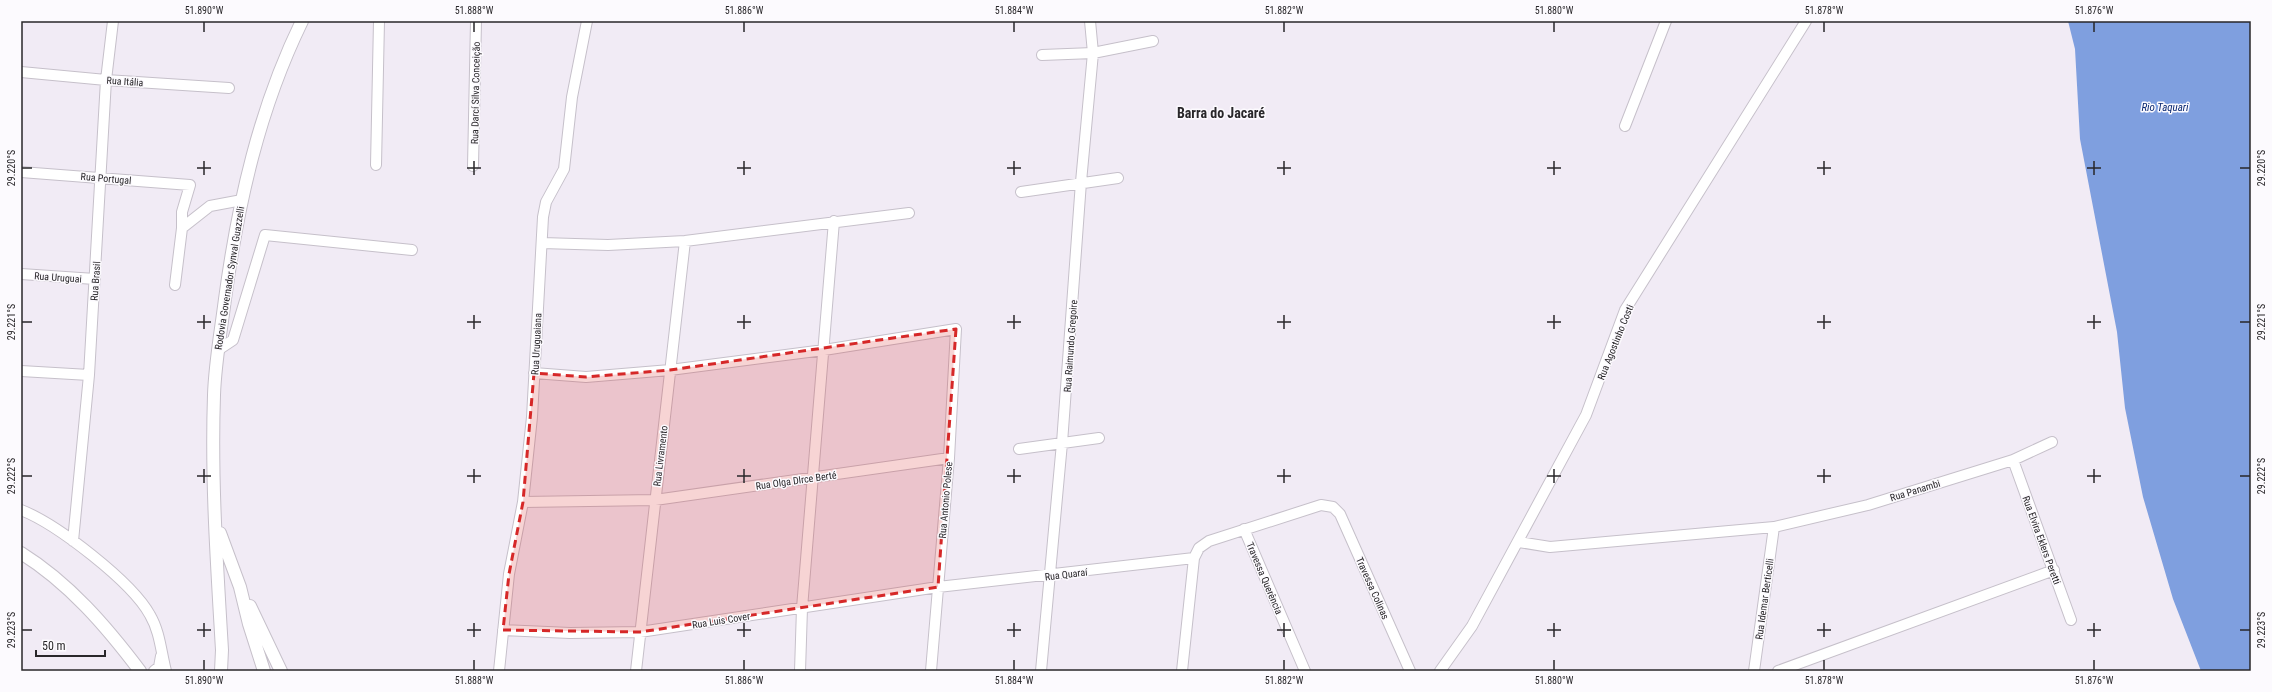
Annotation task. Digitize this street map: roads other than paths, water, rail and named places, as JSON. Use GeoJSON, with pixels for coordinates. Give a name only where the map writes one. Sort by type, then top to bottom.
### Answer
{"type":"FeatureCollection","features":[{"type":"Feature","properties":{"kind":"main road","name":"Rodovia Governador Synval Guazzelli"},"geometry":{"type":"LineString","coordinates":[[221,671],[222,650],[216,522],[214,395],[218,350],[232,246],[248,171],[282,63],[302,21]]}},
{"type":"Feature","properties":{"kind":"main road","name":"Rodovia Governador Synval Guazzelli"},"geometry":{"type":"LineString","coordinates":[[216,522],[240,587],[249,624],[264,671]]}},
{"type":"Feature","properties":{"kind":"main road"},"geometry":{"type":"LineString","coordinates":[[21,553],[38,564],[80,601],[108,629],[140,671]]}},
{"type":"Feature","properties":{"kind":"main road"},"geometry":{"type":"LineString","coordinates":[[240,587],[281,671]]}},
{"type":"Feature","properties":{"kind":"street","name":"Rua Brasil"},"geometry":{"type":"LineString","coordinates":[[73,541],[89,375],[102,177],[106,80],[113,21]]}},
{"type":"Feature","properties":{"kind":"street"},"geometry":{"type":"LineString","coordinates":[[376,165],[379,21]]}},
{"type":"Feature","properties":{"kind":"street","name":"Rua Darcí Silva Conceição"},"geometry":{"type":"LineString","coordinates":[[473,166],[476,21]]}},
{"type":"Feature","properties":{"kind":"street","name":"Rua Uruguaiana"},"geometry":{"type":"LineString","coordinates":[[499,671],[509,574],[523,502],[532,417],[542,243],[546,202],[564,169],[572,97],[587,21]]}},
{"type":"Feature","properties":{"kind":"street","name":"Rua Raimundo Gregoire"},"geometry":{"type":"LineString","coordinates":[[1041,671],[1062,443],[1081,182],[1093,53],[1090,21]]}},
{"type":"Feature","properties":{"kind":"street"},"geometry":{"type":"LineString","coordinates":[[1625,126],[1666,21]]}},
{"type":"Feature","properties":{"kind":"street","name":"Rua Agostinho Costi"},"geometry":{"type":"LineString","coordinates":[[1440,671],[1472,626],[1519,542],[1586,415],[1625,310],[1806,21]]}},
{"type":"Feature","properties":{"kind":"street"},"geometry":{"type":"LineString","coordinates":[[1042,55],[1093,53],[1153,40]]}},
{"type":"Feature","properties":{"kind":"street","name":"Rua Itália"},"geometry":{"type":"LineString","coordinates":[[21,72],[106,80],[229,88]]}},
{"type":"Feature","properties":{"kind":"street","name":"Rua Portugal"},"geometry":{"type":"LineString","coordinates":[[21,172],[102,177],[190,185],[182,212],[182,228]]}},
{"type":"Feature","properties":{"kind":"street"},"geometry":{"type":"LineString","coordinates":[[1021,192],[1081,182],[1118,178]]}},
{"type":"Feature","properties":{"kind":"street"},"geometry":{"type":"LineString","coordinates":[[175,286],[182,228],[210,206],[242,200]]}},
{"type":"Feature","properties":{"kind":"street"},"geometry":{"type":"LineString","coordinates":[[542,243],[608,246],[685,242],[908,213]]}},
{"type":"Feature","properties":{"kind":"street"},"geometry":{"type":"LineString","coordinates":[[800,671],[802,608],[834,222]]}},
{"type":"Feature","properties":{"kind":"street"},"geometry":{"type":"LineString","coordinates":[[218,350],[233,340],[265,235],[412,250]]}},
{"type":"Feature","properties":{"kind":"street","name":"Rua Livramento"},"geometry":{"type":"LineString","coordinates":[[636,671],[685,242]]}},
{"type":"Feature","properties":{"kind":"street","name":"Rua Uruguai"},"geometry":{"type":"LineString","coordinates":[[21,274],[95,279]]}},
{"type":"Feature","properties":{"kind":"street","name":"Rua Antonio Polese"},"geometry":{"type":"LineString","coordinates":[[824,350],[956,329],[949,458],[931,671]]}},
{"type":"Feature","properties":{"kind":"street"},"geometry":{"type":"LineString","coordinates":[[534,373],[586,377],[670,370],[824,350]]}},
{"type":"Feature","properties":{"kind":"street"},"geometry":{"type":"LineString","coordinates":[[21,371],[89,375]]}},
{"type":"Feature","properties":{"kind":"street"},"geometry":{"type":"LineString","coordinates":[[1019,449],[1099,438]]}},
{"type":"Feature","properties":{"kind":"street","name":"Rua Panambi"},"geometry":{"type":"LineString","coordinates":[[1519,542],[1550,547],[1774,527],[1868,505],[2013,460],[2052,442]]}},
{"type":"Feature","properties":{"kind":"street","name":"Rua Olga DIrce Berté"},"geometry":{"type":"LineString","coordinates":[[523,502],[655,500],[949,458]]}},
{"type":"Feature","properties":{"kind":"street","name":"Rua Elvira Eklers Peretti"},"geometry":{"type":"LineString","coordinates":[[2013,460],[2071,620]]}},
{"type":"Feature","properties":{"kind":"street","name":"Travessa Colinas"},"geometry":{"type":"LineString","coordinates":[[1244,529],[1321,505],[1332,507],[1340,514],[1410,671]]}},
{"type":"Feature","properties":{"kind":"street"},"geometry":{"type":"LineString","coordinates":[[21,510],[30,513],[73,541],[134,594],[150,614],[157,630],[166,671]]}},
{"type":"Feature","properties":{"kind":"street","name":"Rua Idemar Berticelli"},"geometry":{"type":"LineString","coordinates":[[1754,671],[1774,527]]}},
{"type":"Feature","properties":{"kind":"street"},"geometry":{"type":"LineString","coordinates":[[1182,671],[1194,558],[1199,548],[1209,541],[1244,529]]}},
{"type":"Feature","properties":{"kind":"street","name":"Travessa Querência"},"geometry":{"type":"LineString","coordinates":[[1244,529],[1305,671]]}},
{"type":"Feature","properties":{"kind":"street","name":"Rua Quaraí"},"geometry":{"type":"LineString","coordinates":[[938,587],[1049,576],[1194,558]]}},
{"type":"Feature","properties":{"kind":"street"},"geometry":{"type":"LineString","coordinates":[[1778,671],[2054,570]]}},
{"type":"Feature","properties":{"kind":"street","name":"Rua Luis Cover"},"geometry":{"type":"LineString","coordinates":[[503,630],[570,633],[640,632],[938,587]]}},
{"type":"Feature","properties":{"kind":"street"},"geometry":{"type":"LineString","coordinates":[[154,671],[159,667],[162,654]]}},
{"type":"Feature","properties":{"kind":"water","name":"Rio Taquari"},"geometry":{"type":"Polygon","coordinates":[[[2068,21],[2251,21],[2251,671],[2201,671],[2173,599],[2143,497],[2125,408],[2117,332],[2080,139],[2075,49],[2068,21]]]}},
{"type":"Feature","properties":{"kind":"district","name":"Barra do Jacaré"},"geometry":{"type":"Point","coordinates":[1221,113]}}]}
